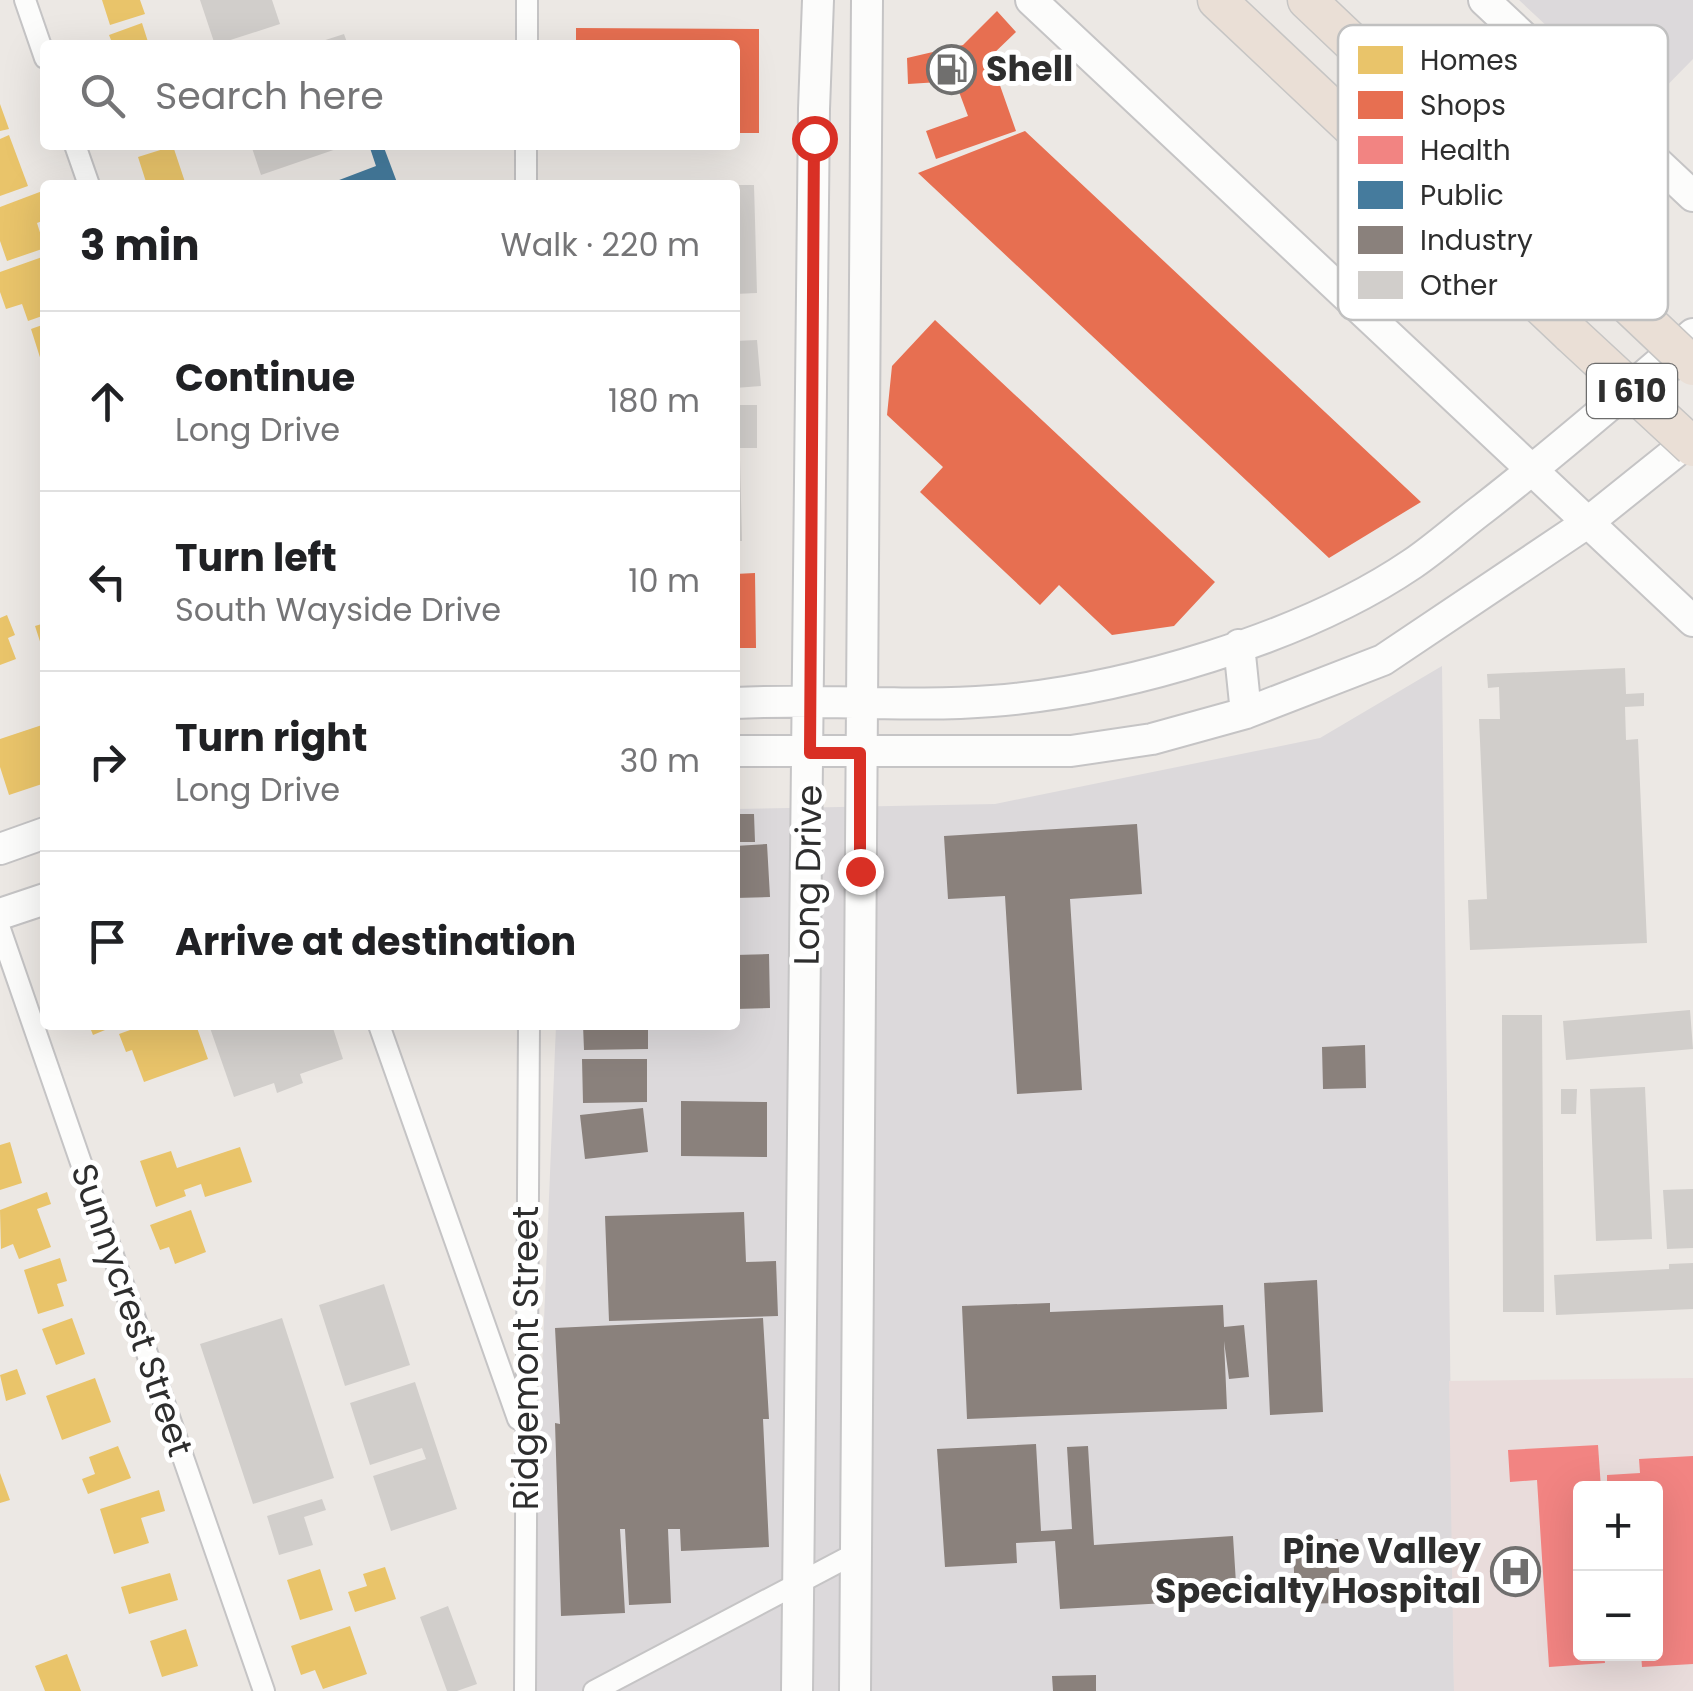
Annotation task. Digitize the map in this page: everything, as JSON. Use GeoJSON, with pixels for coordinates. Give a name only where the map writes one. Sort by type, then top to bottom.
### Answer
{"type":"FeatureCollection","features":[{"type":"Feature","properties":{"kind":"highway","name":"I 610"},"geometry":{"type":"LineString","coordinates":[[1217,0],[1338,114]]}},
{"type":"Feature","properties":{"kind":"highway","name":"I 610"},"geometry":{"type":"LineString","coordinates":[[1307,0],[1338,29]]}},
{"type":"Feature","properties":{"kind":"highway","name":"I 610"},"geometry":{"type":"LineString","coordinates":[[1556,320],[1693,447]]}},
{"type":"Feature","properties":{"kind":"highway","name":"I 610"},"geometry":{"type":"LineString","coordinates":[[1644,320],[1693,366]]}},
{"type":"Feature","properties":{"kind":"main road","name":"Long Drive"},"geometry":{"type":"LineString","coordinates":[[797,1691],[818,0]]}},
{"type":"Feature","properties":{"kind":"main road","name":"Long Drive"},"geometry":{"type":"LineString","coordinates":[[855,1691],[867,0]]}},
{"type":"Feature","properties":{"kind":"main road"},"geometry":{"type":"LineString","coordinates":[[1031,0],[1338,289]]}},
{"type":"Feature","properties":{"kind":"main road"},"geometry":{"type":"LineString","coordinates":[[1484,0],[1511,25]]}},
{"type":"Feature","properties":{"kind":"main road"},"geometry":{"type":"LineString","coordinates":[[814,110],[866,109]]}},
{"type":"Feature","properties":{"kind":"main road"},"geometry":{"type":"LineString","coordinates":[[1668,173],[1693,196]]}},
{"type":"Feature","properties":{"kind":"main road"},"geometry":{"type":"LineString","coordinates":[[1371,320],[1693,620]]}},
{"type":"Feature","properties":{"kind":"main road"},"geometry":{"type":"LineString","coordinates":[[740,702],[989,702],[1070,692],[1157,672],[1238,645],[1361,594],[1414,563],[1533,472],[1693,334]]}},
{"type":"Feature","properties":{"kind":"main road"},"geometry":{"type":"LineString","coordinates":[[812,427],[862,427]]}},
{"type":"Feature","properties":{"kind":"main road"},"geometry":{"type":"LineString","coordinates":[[740,751],[1071,751],[1152,740],[1246,714],[1382,660],[1587,523],[1693,438]]}},
{"type":"Feature","properties":{"kind":"main road"},"geometry":{"type":"LineString","coordinates":[[1238,645],[1246,714]]}},
{"type":"Feature","properties":{"kind":"main road"},"geometry":{"type":"LineString","coordinates":[[0,849],[40,835]]}},
{"type":"Feature","properties":{"kind":"main road"},"geometry":{"type":"LineString","coordinates":[[0,914],[40,902]]}},
{"type":"Feature","properties":{"kind":"main road"},"geometry":{"type":"LineString","coordinates":[[806,1018],[861,1022]]}},
{"type":"Feature","properties":{"kind":"main road"},"geometry":{"type":"LineString","coordinates":[[802,1293],[858,1296]]}},
{"type":"Feature","properties":{"kind":"street"},"geometry":{"type":"LineString","coordinates":[[25,0],[40,44]]}},
{"type":"Feature","properties":{"kind":"street"},"geometry":{"type":"LineString","coordinates":[[527,40],[528,0]]}},
{"type":"Feature","properties":{"kind":"street"},"geometry":{"type":"LineString","coordinates":[[77,150],[87,180]]}},
{"type":"Feature","properties":{"kind":"street"},"geometry":{"type":"LineString","coordinates":[[526,150],[526,180]]}},
{"type":"Feature","properties":{"kind":"street","name":"Sunnycrest Street"},"geometry":{"type":"LineString","coordinates":[[0,929],[264,1691]]}},
{"type":"Feature","properties":{"kind":"street"},"geometry":{"type":"LineString","coordinates":[[380,1030],[524,1435]]}},
{"type":"Feature","properties":{"kind":"street","name":"Ridgemont Street"},"geometry":{"type":"LineString","coordinates":[[525,1691],[529,1030]]}},
{"type":"Feature","properties":{"kind":"street"},"geometry":{"type":"LineString","coordinates":[[594,1691],[854,1554]]}},
{"type":"Feature","properties":{"kind":"shaded area"},"geometry":{"type":"Polygon","coordinates":[[[1519,0],[1693,0],[1693,59],[1668,84],[1668,25],[1546,25],[1519,0]]]}},
{"type":"Feature","properties":{"kind":"shaded area"},"geometry":{"type":"Polygon","coordinates":[[[1442,666],[1454,1691],[529,1691],[556,1030],[740,1030],[740,809],[995,804],[1320,738],[1442,666]]]}},
{"type":"Feature","properties":{"kind":"shaded area","name":"Pine Valley Specialty Hospital"},"geometry":{"type":"Polygon","coordinates":[[[1693,1378],[1693,1691],[1454,1691],[1449,1381],[1693,1378]]]}},
{"type":"Feature","properties":{"kind":"building: Homes"},"geometry":{"type":"Polygon","coordinates":[[[102,0],[140,0],[145,14],[110,25],[102,0]]]}},
{"type":"Feature","properties":{"kind":"building: Homes"},"geometry":{"type":"Polygon","coordinates":[[[142,23],[147,40],[111,40],[109,35],[142,23]]]}},
{"type":"Feature","properties":{"kind":"building: Homes"},"geometry":{"type":"Polygon","coordinates":[[[0,104],[9,129],[0,131],[0,104]]]}},
{"type":"Feature","properties":{"kind":"building: Homes"},"geometry":{"type":"Polygon","coordinates":[[[9,135],[28,186],[0,196],[0,139],[9,135]]]}},
{"type":"Feature","properties":{"kind":"building: Homes"},"geometry":{"type":"Polygon","coordinates":[[[174,150],[184,180],[145,180],[138,157],[174,150]]]}},
{"type":"Feature","properties":{"kind":"building: Homes"},"geometry":{"type":"Polygon","coordinates":[[[40,192],[40,250],[7,261],[0,241],[0,207],[40,192]]]}},
{"type":"Feature","properties":{"kind":"building: Homes"},"geometry":{"type":"Polygon","coordinates":[[[40,258],[40,317],[28,321],[22,304],[6,309],[0,292],[0,272],[40,258]]]}},
{"type":"Feature","properties":{"kind":"building: Homes"},"geometry":{"type":"Polygon","coordinates":[[[40,326],[40,357],[31,329],[40,326]]]}},
{"type":"Feature","properties":{"kind":"building: Homes"},"geometry":{"type":"Polygon","coordinates":[[[7,615],[15,635],[8,638],[16,659],[0,665],[0,618],[7,615]]]}},
{"type":"Feature","properties":{"kind":"building: Homes"},"geometry":{"type":"Polygon","coordinates":[[[40,726],[40,785],[9,795],[0,767],[0,739],[40,726]]]}},
{"type":"Feature","properties":{"kind":"building: Homes"},"geometry":{"type":"Polygon","coordinates":[[[130,1030],[198,1030],[208,1059],[144,1082],[132,1050],[126,1052],[119,1034],[130,1030]]]}},
{"type":"Feature","properties":{"kind":"building: Homes"},"geometry":{"type":"Polygon","coordinates":[[[10,1142],[22,1183],[0,1190],[0,1145],[10,1142]]]}},
{"type":"Feature","properties":{"kind":"building: Homes"},"geometry":{"type":"Polygon","coordinates":[[[240,1147],[252,1182],[205,1197],[201,1184],[184,1190],[186,1196],[156,1207],[140,1161],[171,1151],[177,1168],[240,1147]]]}},
{"type":"Feature","properties":{"kind":"building: Homes"},"geometry":{"type":"Polygon","coordinates":[[[47,1192],[51,1204],[37,1209],[51,1247],[19,1259],[13,1244],[1,1249],[0,1210],[47,1192]]]}},
{"type":"Feature","properties":{"kind":"building: Homes"},"geometry":{"type":"Polygon","coordinates":[[[191,1210],[206,1252],[175,1264],[169,1247],[160,1250],[150,1225],[191,1210]]]}},
{"type":"Feature","properties":{"kind":"building: Homes"},"geometry":{"type":"Polygon","coordinates":[[[60,1258],[67,1281],[57,1284],[64,1306],[38,1314],[24,1270],[60,1258]]]}},
{"type":"Feature","properties":{"kind":"building: Homes"},"geometry":{"type":"Polygon","coordinates":[[[72,1318],[85,1354],[56,1365],[42,1329],[72,1318]]]}},
{"type":"Feature","properties":{"kind":"building: Homes"},"geometry":{"type":"Polygon","coordinates":[[[17,1369],[26,1394],[6,1401],[0,1375],[17,1369]]]}},
{"type":"Feature","properties":{"kind":"building: Homes"},"geometry":{"type":"Polygon","coordinates":[[[95,1378],[111,1422],[62,1440],[46,1396],[95,1378]]]}},
{"type":"Feature","properties":{"kind":"building: Homes"},"geometry":{"type":"Polygon","coordinates":[[[118,1446],[131,1478],[88,1494],[82,1479],[95,1474],[89,1457],[118,1446]]]}},
{"type":"Feature","properties":{"kind":"building: Homes"},"geometry":{"type":"Polygon","coordinates":[[[0,1473],[10,1500],[0,1503],[0,1473]]]}},
{"type":"Feature","properties":{"kind":"building: Homes"},"geometry":{"type":"Polygon","coordinates":[[[159,1490],[165,1511],[141,1518],[149,1543],[114,1554],[100,1509],[159,1490]]]}},
{"type":"Feature","properties":{"kind":"building: Homes"},"geometry":{"type":"Polygon","coordinates":[[[385,1567],[396,1599],[355,1612],[348,1592],[367,1586],[363,1574],[385,1567]]]}},
{"type":"Feature","properties":{"kind":"building: Homes"},"geometry":{"type":"Polygon","coordinates":[[[320,1569],[333,1610],[300,1620],[287,1580],[320,1569]]]}},
{"type":"Feature","properties":{"kind":"building: Homes"},"geometry":{"type":"Polygon","coordinates":[[[170,1573],[178,1600],[129,1614],[121,1587],[170,1573]]]}},
{"type":"Feature","properties":{"kind":"building: Homes"},"geometry":{"type":"Polygon","coordinates":[[[350,1626],[367,1674],[323,1689],[315,1670],[301,1675],[291,1646],[350,1626]]]}},
{"type":"Feature","properties":{"kind":"building: Homes"},"geometry":{"type":"Polygon","coordinates":[[[186,1629],[198,1666],[162,1677],[150,1641],[186,1629]]]}},
{"type":"Feature","properties":{"kind":"building: Homes"},"geometry":{"type":"Polygon","coordinates":[[[67,1654],[81,1691],[45,1691],[35,1666],[67,1654]]]}},
{"type":"Feature","properties":{"kind":"building: Shops","name":"Shell"},"geometry":{"type":"Polygon","coordinates":[[[997,11],[1016,32],[990,57],[1016,131],[936,159],[926,131],[968,116],[955,81],[908,84],[907,58],[963,45],[997,11]]]}},
{"type":"Feature","properties":{"kind":"building: Shops"},"geometry":{"type":"Polygon","coordinates":[[[576,28],[759,29],[759,133],[740,133],[740,40],[576,40],[576,28]]]}},
{"type":"Feature","properties":{"kind":"building: Shops"},"geometry":{"type":"Polygon","coordinates":[[[1025,131],[1421,502],[1329,558],[918,173],[1025,131]]]}},
{"type":"Feature","properties":{"kind":"building: Shops"},"geometry":{"type":"Polygon","coordinates":[[[935,320],[1215,582],[1174,626],[1112,635],[1059,585],[1040,605],[920,492],[943,467],[887,415],[892,366],[935,320]]]}},
{"type":"Feature","properties":{"kind":"building: Shops"},"geometry":{"type":"Polygon","coordinates":[[[755,573],[756,648],[740,648],[740,574],[755,573]]]}},
{"type":"Feature","properties":{"kind":"building: Health"},"geometry":{"type":"Polygon","coordinates":[[[1598,1445],[1601,1481],[1573,1481],[1573,1661],[1605,1663],[1549,1667],[1537,1480],[1510,1482],[1508,1450],[1598,1445]]]}},
{"type":"Feature","properties":{"kind":"building: Health"},"geometry":{"type":"Polygon","coordinates":[[[1693,1456],[1693,1664],[1642,1667],[1642,1661],[1663,1661],[1663,1481],[1607,1481],[1607,1475],[1640,1473],[1639,1459],[1693,1456]]]}},
{"type":"Feature","properties":{"kind":"building: Public"},"geometry":{"type":"Polygon","coordinates":[[[371,150],[385,150],[396,180],[339,180],[376,166],[371,150]]]}},
{"type":"Feature","properties":{"kind":"building: Industry"},"geometry":{"type":"Polygon","coordinates":[[[740,814],[754,814],[755,842],[740,842],[740,814]]]}},
{"type":"Feature","properties":{"kind":"building: Industry"},"geometry":{"type":"Polygon","coordinates":[[[1137,824],[1142,894],[1070,899],[1082,1090],[1017,1094],[1005,896],[948,899],[944,836],[1137,824]]]}},
{"type":"Feature","properties":{"kind":"building: Industry"},"geometry":{"type":"Polygon","coordinates":[[[767,844],[770,897],[740,898],[740,846],[767,844]]]}},
{"type":"Feature","properties":{"kind":"building: Industry"},"geometry":{"type":"Polygon","coordinates":[[[769,954],[770,1008],[740,1009],[740,955],[769,954]]]}},
{"type":"Feature","properties":{"kind":"building: Industry"},"geometry":{"type":"Polygon","coordinates":[[[583,1030],[648,1030],[648,1049],[584,1050],[583,1030]]]}},
{"type":"Feature","properties":{"kind":"building: Industry"},"geometry":{"type":"Polygon","coordinates":[[[1365,1045],[1366,1088],[1323,1089],[1322,1047],[1365,1045]]]}},
{"type":"Feature","properties":{"kind":"building: Industry"},"geometry":{"type":"Polygon","coordinates":[[[582,1059],[647,1059],[647,1102],[583,1103],[582,1059]]]}},
{"type":"Feature","properties":{"kind":"building: Industry"},"geometry":{"type":"Polygon","coordinates":[[[681,1101],[767,1102],[767,1157],[681,1156],[681,1101]]]}},
{"type":"Feature","properties":{"kind":"building: Industry"},"geometry":{"type":"Polygon","coordinates":[[[643,1108],[648,1152],[585,1159],[580,1115],[643,1108]]]}},
{"type":"Feature","properties":{"kind":"building: Industry"},"geometry":{"type":"Polygon","coordinates":[[[744,1212],[746,1262],[776,1261],[778,1316],[609,1321],[605,1216],[744,1212]]]}},
{"type":"Feature","properties":{"kind":"building: Industry"},"geometry":{"type":"Polygon","coordinates":[[[1317,1280],[1323,1412],[1270,1415],[1264,1283],[1317,1280]]]}},
{"type":"Feature","properties":{"kind":"building: Industry"},"geometry":{"type":"Polygon","coordinates":[[[1050,1303],[1050,1312],[1223,1305],[1224,1327],[1244,1325],[1249,1377],[1229,1379],[1224,1341],[1227,1409],[967,1419],[962,1306],[1050,1303]]]}},
{"type":"Feature","properties":{"kind":"building: Industry"},"geometry":{"type":"Polygon","coordinates":[[[763,1318],[769,1419],[763,1419],[769,1547],[681,1551],[680,1529],[668,1529],[671,1603],[629,1605],[625,1529],[620,1529],[625,1613],[561,1616],[555,1328],[763,1318]]]}},
{"type":"Feature","properties":{"kind":"building: Industry"},"geometry":{"type":"Polygon","coordinates":[[[1036,1444],[1041,1531],[1072,1529],[1067,1447],[1088,1446],[1094,1545],[1233,1536],[1237,1599],[1060,1609],[1055,1541],[1016,1543],[1017,1563],[945,1567],[937,1449],[1036,1444]]]}},
{"type":"Feature","properties":{"kind":"building: Industry"},"geometry":{"type":"Polygon","coordinates":[[[1338,1539],[1340,1603],[1295,1604],[1293,1540],[1338,1539]]]}},
{"type":"Feature","properties":{"kind":"building: Industry"},"geometry":{"type":"Polygon","coordinates":[[[1096,1675],[1096,1691],[1053,1691],[1052,1676],[1096,1675]]]}},
{"type":"Feature","properties":{"kind":"building: Other"},"geometry":{"type":"Polygon","coordinates":[[[200,0],[272,0],[280,24],[230,40],[213,40],[200,0]]]}},
{"type":"Feature","properties":{"kind":"building: Other"},"geometry":{"type":"Polygon","coordinates":[[[253,150],[333,150],[261,175],[253,150]]]}},
{"type":"Feature","properties":{"kind":"building: Other"},"geometry":{"type":"Polygon","coordinates":[[[740,185],[754,185],[757,293],[740,294],[740,185]]]}},
{"type":"Feature","properties":{"kind":"building: Other"},"geometry":{"type":"Polygon","coordinates":[[[757,340],[761,386],[740,388],[740,341],[757,340]]]}},
{"type":"Feature","properties":{"kind":"building: Other"},"geometry":{"type":"Polygon","coordinates":[[[740,405],[757,405],[757,448],[740,448],[740,405]]]}},
{"type":"Feature","properties":{"kind":"building: Other"},"geometry":{"type":"Polygon","coordinates":[[[740,460],[742,541],[740,541],[740,460]]]}},
{"type":"Feature","properties":{"kind":"building: Other"},"geometry":{"type":"Polygon","coordinates":[[[1625,668],[1626,694],[1644,693],[1644,706],[1625,707],[1626,740],[1638,739],[1647,943],[1470,950],[1468,900],[1487,899],[1479,719],[1500,719],[1499,687],[1488,688],[1487,674],[1625,668]]]}},
{"type":"Feature","properties":{"kind":"building: Other"},"geometry":{"type":"Polygon","coordinates":[[[1690,1010],[1693,1049],[1566,1060],[1563,1021],[1690,1010]]]}},
{"type":"Feature","properties":{"kind":"building: Other"},"geometry":{"type":"Polygon","coordinates":[[[1502,1015],[1542,1015],[1544,1312],[1503,1312],[1502,1015]]]}},
{"type":"Feature","properties":{"kind":"building: Other"},"geometry":{"type":"Polygon","coordinates":[[[211,1030],[334,1030],[343,1059],[300,1074],[303,1083],[277,1093],[274,1083],[234,1097],[211,1030]]]}},
{"type":"Feature","properties":{"kind":"building: Other"},"geometry":{"type":"Polygon","coordinates":[[[1645,1087],[1652,1239],[1596,1241],[1590,1089],[1645,1087]]]}},
{"type":"Feature","properties":{"kind":"building: Other"},"geometry":{"type":"Polygon","coordinates":[[[1561,1089],[1577,1089],[1576,1114],[1561,1114],[1561,1089]]]}},
{"type":"Feature","properties":{"kind":"building: Other"},"geometry":{"type":"Polygon","coordinates":[[[1693,1189],[1693,1248],[1667,1249],[1663,1190],[1693,1189]]]}},
{"type":"Feature","properties":{"kind":"building: Other"},"geometry":{"type":"Polygon","coordinates":[[[1693,1263],[1693,1309],[1556,1315],[1554,1275],[1669,1269],[1669,1264],[1693,1263]]]}},
{"type":"Feature","properties":{"kind":"building: Other"},"geometry":{"type":"Polygon","coordinates":[[[384,1284],[410,1365],[345,1386],[319,1305],[384,1284]]]}},
{"type":"Feature","properties":{"kind":"building: Other"},"geometry":{"type":"Polygon","coordinates":[[[282,1318],[334,1478],[253,1504],[200,1344],[282,1318]]]}},
{"type":"Feature","properties":{"kind":"building: Other"},"geometry":{"type":"Polygon","coordinates":[[[415,1382],[457,1509],[391,1531],[373,1476],[426,1459],[422,1448],[370,1465],[350,1403],[415,1382]]]}},
{"type":"Feature","properties":{"kind":"building: Other"},"geometry":{"type":"Polygon","coordinates":[[[322,1499],[326,1510],[304,1517],[313,1545],[279,1555],[267,1516],[322,1499]]]}},
{"type":"Feature","properties":{"kind":"building: Other"},"geometry":{"type":"Polygon","coordinates":[[[448,1606],[477,1684],[457,1691],[447,1691],[420,1617],[448,1606]]]}},
{"type":"Feature","properties":{"kind":"place","name":"Shell"},"geometry":{"type":"Point","coordinates":[951,69]}},
{"type":"Feature","properties":{"kind":"place","name":"Pine Valley Specialty Hospital"},"geometry":{"type":"Point","coordinates":[1516,1571]}},
{"type":"Feature","properties":{"kind":"route"},"geometry":{"type":"LineString","coordinates":[[814,138],[810,753],[860,753],[860,871]]}}]}
